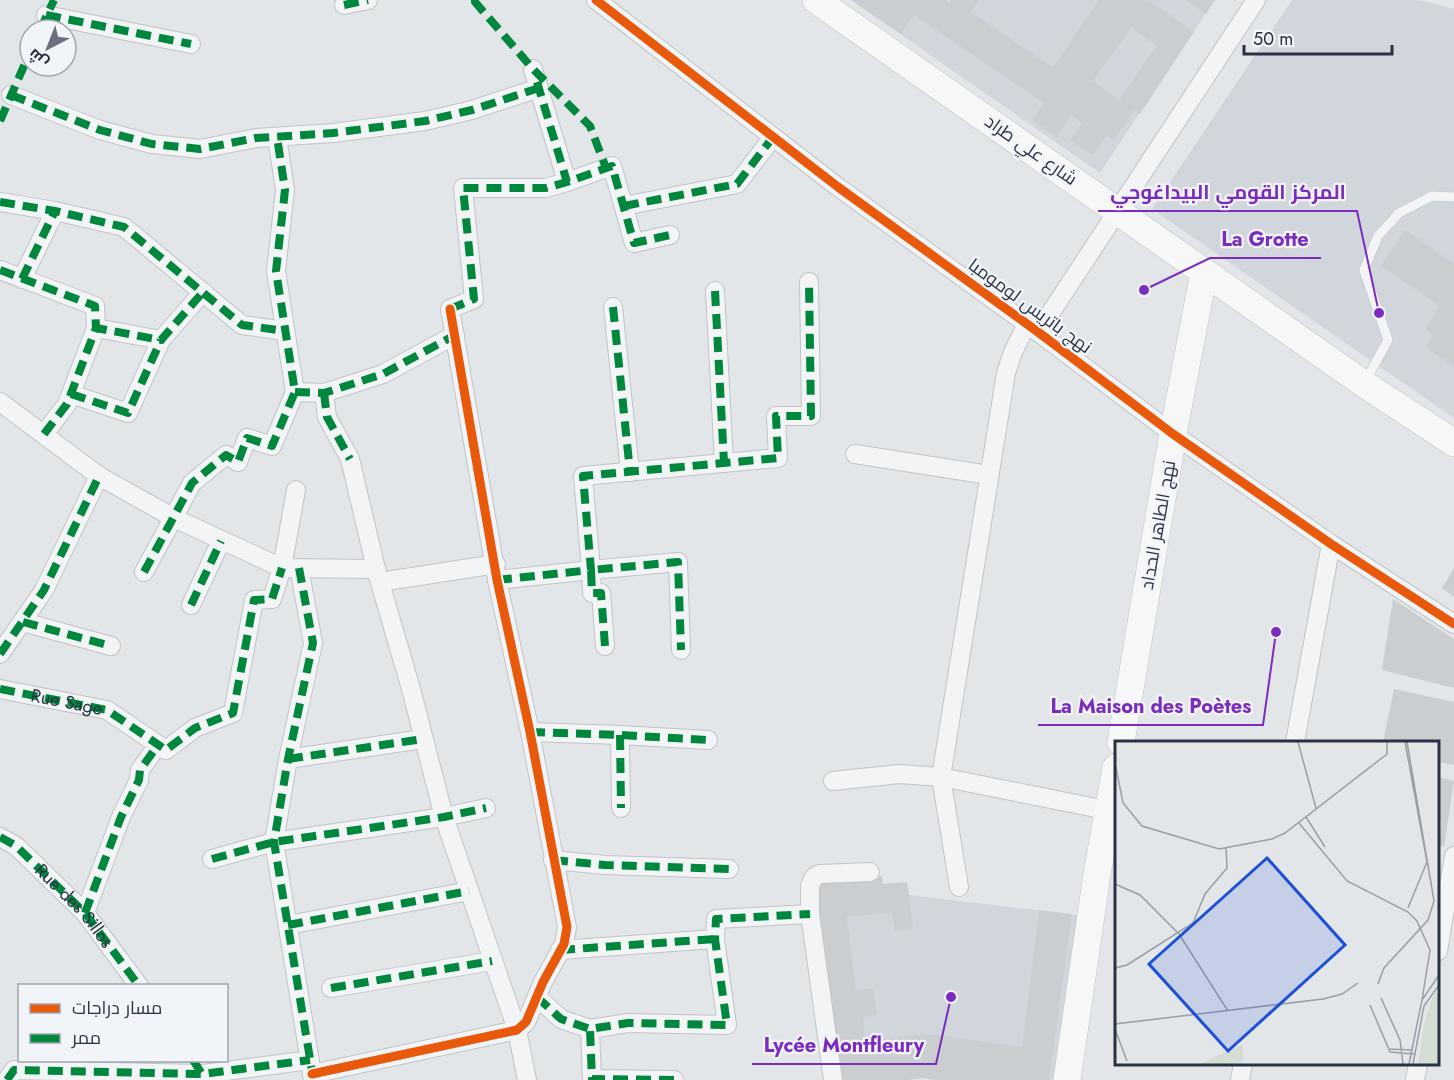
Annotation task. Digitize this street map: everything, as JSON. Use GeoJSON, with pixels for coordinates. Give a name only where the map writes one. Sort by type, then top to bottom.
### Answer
{"type":"FeatureCollection","features":[{"type":"Feature","properties":{"kind":"street"},"geometry":{"type":"LineString","coordinates":[[344,5],[368,0]]}},
{"type":"Feature","properties":{"kind":"street","name":"نهج باتريس لومومبا"},"geometry":{"type":"LineString","coordinates":[[596,0],[838,187],[1033,328],[1173,434],[1331,544],[1454,624]]}},
{"type":"Feature","properties":{"kind":"street","name":"شارع علي طراد"},"geometry":{"type":"LineString","coordinates":[[816,0],[1364,384],[1454,443]]}},
{"type":"Feature","properties":{"kind":"street"},"geometry":{"type":"LineString","coordinates":[[959,887],[941,777],[1006,373],[1013,352],[1033,328],[1118,210],[1256,0]]}},
{"type":"Feature","properties":{"kind":"street"},"geometry":{"type":"LineString","coordinates":[[46,15],[192,44]]}},
{"type":"Feature","properties":{"kind":"street"},"geometry":{"type":"LineString","coordinates":[[533,69],[567,182]]}},
{"type":"Feature","properties":{"kind":"street"},"geometry":{"type":"LineString","coordinates":[[10,95],[100,130],[152,144],[200,149],[256,138],[333,133],[425,121],[472,110],[539,88]]}},
{"type":"Feature","properties":{"kind":"street"},"geometry":{"type":"LineString","coordinates":[[144,572],[192,483],[226,454],[238,462],[248,438],[272,446],[295,392],[276,271],[285,190],[277,137]]}},
{"type":"Feature","properties":{"kind":"street"},"geometry":{"type":"LineString","coordinates":[[624,206],[737,184],[773,137]]}},
{"type":"Feature","properties":{"kind":"street"},"geometry":{"type":"LineString","coordinates":[[7,1080],[14,1070],[312,1071],[517,1030],[526,1022],[566,937],[567,927],[531,732],[496,572],[450,309],[474,300],[463,188],[546,188],[612,166],[634,243],[670,235]]}},
{"type":"Feature","properties":{"kind":"street"},"geometry":{"type":"LineString","coordinates":[[0,202],[55,211],[124,227],[242,325],[285,332]]}},
{"type":"Feature","properties":{"kind":"street"},"geometry":{"type":"LineString","coordinates":[[22,279],[55,211]]}},
{"type":"Feature","properties":{"kind":"street"},"geometry":{"type":"LineString","coordinates":[[0,270],[95,306],[96,328],[71,394],[67,404],[44,434]]}},
{"type":"Feature","properties":{"kind":"street","name":"نهج الطاهر الحداد"},"geometry":{"type":"LineString","coordinates":[[1121,741],[1173,434],[1204,272]]}},
{"type":"Feature","properties":{"kind":"street"},"geometry":{"type":"LineString","coordinates":[[605,646],[601,593],[592,593],[583,476],[778,458],[776,416],[811,416],[809,282]]}},
{"type":"Feature","properties":{"kind":"street"},"geometry":{"type":"LineString","coordinates":[[715,291],[724,463]]}},
{"type":"Feature","properties":{"kind":"street"},"geometry":{"type":"LineString","coordinates":[[71,394],[128,413],[161,340],[202,292]]}},
{"type":"Feature","properties":{"kind":"street"},"geometry":{"type":"LineString","coordinates":[[614,307],[630,472]]}},
{"type":"Feature","properties":{"kind":"street"},"geometry":{"type":"LineString","coordinates":[[96,328],[161,340]]}},
{"type":"Feature","properties":{"kind":"street"},"geometry":{"type":"LineString","coordinates":[[295,392],[324,393],[383,374],[455,335]]}},
{"type":"Feature","properties":{"kind":"street"},"geometry":{"type":"LineString","coordinates":[[324,393],[327,417],[350,459],[378,576],[411,689],[444,817],[517,1030],[527,1080]]}},
{"type":"Feature","properties":{"kind":"street"},"geometry":{"type":"LineString","coordinates":[[0,402],[99,477],[221,541],[290,568],[378,576],[591,570],[678,562],[681,650]]}},
{"type":"Feature","properties":{"kind":"street"},"geometry":{"type":"LineString","coordinates":[[855,454],[989,475]]}},
{"type":"Feature","properties":{"kind":"street"},"geometry":{"type":"LineString","coordinates":[[0,654],[44,590],[99,477]]}},
{"type":"Feature","properties":{"kind":"street"},"geometry":{"type":"LineString","coordinates":[[296,490],[290,568],[313,643],[288,759],[274,842],[312,1071]]}},
{"type":"Feature","properties":{"kind":"street"},"geometry":{"type":"LineString","coordinates":[[191,605],[221,541]]}},
{"type":"Feature","properties":{"kind":"street"},"geometry":{"type":"LineString","coordinates":[[1295,741],[1331,544]]}},
{"type":"Feature","properties":{"kind":"street"},"geometry":{"type":"LineString","coordinates":[[85,913],[121,817],[139,780],[140,770],[158,745],[166,750],[195,728],[233,712],[254,600],[272,599],[290,568]]}},
{"type":"Feature","properties":{"kind":"street"},"geometry":{"type":"LineString","coordinates":[[23,622],[111,646]]}},
{"type":"Feature","properties":{"kind":"street","name":"Rue Sage"},"geometry":{"type":"LineString","coordinates":[[0,689],[108,710],[158,745]]}},
{"type":"Feature","properties":{"kind":"street"},"geometry":{"type":"LineString","coordinates":[[531,732],[708,740]]}},
{"type":"Feature","properties":{"kind":"street"},"geometry":{"type":"LineString","coordinates":[[620,735],[621,808]]}},
{"type":"Feature","properties":{"kind":"street"},"geometry":{"type":"LineString","coordinates":[[288,759],[423,739]]}},
{"type":"Feature","properties":{"kind":"street"},"geometry":{"type":"LineString","coordinates":[[833,781],[899,774],[941,777],[1113,811]]}},
{"type":"Feature","properties":{"kind":"street"},"geometry":{"type":"LineString","coordinates":[[1067,1080],[1097,874],[1113,811],[1115,782]]}},
{"type":"Feature","properties":{"kind":"street"},"geometry":{"type":"LineString","coordinates":[[212,858],[274,842],[444,817],[486,808]]}},
{"type":"Feature","properties":{"kind":"street","name":"Rue des Sillos"},"geometry":{"type":"LineString","coordinates":[[0,837],[16,846],[85,913],[138,984]]}},
{"type":"Feature","properties":{"kind":"street"},"geometry":{"type":"LineString","coordinates":[[553,860],[605,865],[729,869]]}},
{"type":"Feature","properties":{"kind":"street"},"geometry":{"type":"LineString","coordinates":[[1439,937],[1449,867]]}},
{"type":"Feature","properties":{"kind":"street"},"geometry":{"type":"LineString","coordinates":[[833,1080],[810,914],[810,886],[814,877],[820,874],[870,872]]}},
{"type":"Feature","properties":{"kind":"street"},"geometry":{"type":"LineString","coordinates":[[288,925],[469,891]]}},
{"type":"Feature","properties":{"kind":"street"},"geometry":{"type":"LineString","coordinates":[[537,998],[561,1019],[590,1029],[628,1023],[727,1025],[715,939],[716,919],[810,914]]}},
{"type":"Feature","properties":{"kind":"street"},"geometry":{"type":"LineString","coordinates":[[560,950],[715,939]]}},
{"type":"Feature","properties":{"kind":"street"},"geometry":{"type":"LineString","coordinates":[[331,988],[492,961]]}},
{"type":"Feature","properties":{"kind":"street"},"geometry":{"type":"LineString","coordinates":[[590,1029],[592,1079],[674,1080]]}},
{"type":"Feature","properties":{"kind":"street"},"geometry":{"type":"LineString","coordinates":[[1240,1080],[1243,1065]]}},
{"type":"Feature","properties":{"kind":"street"},"geometry":{"type":"LineString","coordinates":[[1415,1080],[1418,1065]]}},
{"type":"Feature","properties":{"kind":"lane"},"geometry":{"type":"LineString","coordinates":[[1364,384],[1388,340],[1364,270],[1378,236],[1399,213],[1432,196],[1454,197]]}},
{"type":"Feature","properties":{"kind":"shaded area"},"geometry":{"type":"Polygon","coordinates":[[[851,0],[1215,0],[1100,173],[851,0]]]}},
{"type":"Feature","properties":{"kind":"shaded area"},"geometry":{"type":"Polygon","coordinates":[[[1292,0],[1419,0],[1454,9],[1454,418],[1152,209],[1292,0]]]}},
{"type":"Feature","properties":{"kind":"shaded area"},"geometry":{"type":"Polygon","coordinates":[[[882,876],[883,884],[907,882],[909,895],[1086,916],[1058,1080],[921,1078],[839,1080],[815,884],[882,876]]]}},
{"type":"Feature","properties":{"kind":"building"},"geometry":{"type":"Polygon","coordinates":[[[851,0],[946,0],[950,3],[951,0],[979,0],[971,12],[1053,67],[1099,0],[1148,0],[1194,32],[1140,114],[1134,110],[1114,140],[1106,136],[1093,155],[1070,140],[1082,123],[1071,115],[1057,137],[1032,120],[1044,103],[914,15],[901,34],[851,0]],[[1131,27],[1093,81],[1119,100],[1157,46],[1131,27]]]}},
{"type":"Feature","properties":{"kind":"building"},"geometry":{"type":"Polygon","coordinates":[[[1186,0],[1215,0],[1206,14],[1186,0]]]}},
{"type":"Feature","properties":{"kind":"building"},"geometry":{"type":"Polygon","coordinates":[[[1405,230],[1454,264],[1454,367],[1425,347],[1433,335],[1425,329],[1440,306],[1381,266],[1405,230]]]}},
{"type":"Feature","properties":{"kind":"building"},"geometry":{"type":"Polygon","coordinates":[[[1454,568],[1454,597],[1442,588],[1454,568]]]}},
{"type":"Feature","properties":{"kind":"building"},"geometry":{"type":"Polygon","coordinates":[[[1393,599],[1454,639],[1454,688],[1382,670],[1393,599]]]}},
{"type":"Feature","properties":{"kind":"building"},"geometry":{"type":"Polygon","coordinates":[[[1394,689],[1454,702],[1454,765],[1439,762],[1439,741],[1383,741],[1394,689]]]}},
{"type":"Feature","properties":{"kind":"building"},"geometry":{"type":"Polygon","coordinates":[[[1439,777],[1454,781],[1444,847],[1439,845],[1439,777]]]}},
{"type":"Feature","properties":{"kind":"building"},"geometry":{"type":"Polygon","coordinates":[[[882,876],[882,884],[907,882],[913,929],[895,931],[892,912],[847,917],[856,990],[873,988],[877,1015],[863,1017],[865,1042],[927,1034],[1022,1047],[1039,910],[1072,914],[1049,1080],[921,1078],[839,1080],[815,884],[882,876]]]}},
{"type":"Feature","properties":{"kind":"marked path"},"geometry":{"type":"LineString","coordinates":[[46,18],[54,0]]}},
{"type":"Feature","properties":{"kind":"marked path"},"geometry":{"type":"LineString","coordinates":[[344,5],[368,0]]}},
{"type":"Feature","properties":{"kind":"marked path"},"geometry":{"type":"LineString","coordinates":[[475,0],[533,69],[590,126],[606,168]]}},
{"type":"Feature","properties":{"kind":"marked path"},"geometry":{"type":"LineString","coordinates":[[46,15],[191,44]]}},
{"type":"Feature","properties":{"kind":"marked path"},"geometry":{"type":"LineString","coordinates":[[0,121],[19,78]]}},
{"type":"Feature","properties":{"kind":"marked path"},"geometry":{"type":"LineString","coordinates":[[537,82],[567,182]]}},
{"type":"Feature","properties":{"kind":"marked path"},"geometry":{"type":"LineString","coordinates":[[11,95],[100,130],[152,144],[200,149],[256,138],[333,133],[425,121],[472,110],[539,88]]}},
{"type":"Feature","properties":{"kind":"marked path"},"geometry":{"type":"LineString","coordinates":[[144,572],[192,483],[226,455],[238,462],[247,438],[272,446],[295,392],[276,271],[285,190],[277,137]]}},
{"type":"Feature","properties":{"kind":"marked path"},"geometry":{"type":"LineString","coordinates":[[624,206],[737,184],[773,137]]}},
{"type":"Feature","properties":{"kind":"marked path"},"geometry":{"type":"LineString","coordinates":[[450,309],[474,299],[463,188],[546,188],[612,166],[634,243],[670,235]]}},
{"type":"Feature","properties":{"kind":"marked path"},"geometry":{"type":"LineString","coordinates":[[0,202],[55,211],[124,227],[242,325],[285,331]]}},
{"type":"Feature","properties":{"kind":"marked path"},"geometry":{"type":"LineString","coordinates":[[22,279],[55,211]]}},
{"type":"Feature","properties":{"kind":"marked path"},"geometry":{"type":"LineString","coordinates":[[0,270],[95,306],[96,328]]}},
{"type":"Feature","properties":{"kind":"marked path"},"geometry":{"type":"LineString","coordinates":[[497,580],[591,570],[583,476],[778,458],[776,416],[811,416],[809,282]]}},
{"type":"Feature","properties":{"kind":"marked path"},"geometry":{"type":"LineString","coordinates":[[715,291],[724,463]]}},
{"type":"Feature","properties":{"kind":"marked path"},"geometry":{"type":"LineString","coordinates":[[44,434],[67,404],[96,328],[161,340],[203,292]]}},
{"type":"Feature","properties":{"kind":"marked path"},"geometry":{"type":"LineString","coordinates":[[613,307],[630,472]]}},
{"type":"Feature","properties":{"kind":"marked path"},"geometry":{"type":"LineString","coordinates":[[295,392],[324,393],[383,374],[455,335]]}},
{"type":"Feature","properties":{"kind":"marked path"},"geometry":{"type":"LineString","coordinates":[[71,394],[128,413],[161,340]]}},
{"type":"Feature","properties":{"kind":"marked path"},"geometry":{"type":"LineString","coordinates":[[324,393],[327,417],[350,459]]}},
{"type":"Feature","properties":{"kind":"marked path"},"geometry":{"type":"LineString","coordinates":[[0,654],[44,590],[99,476]]}},
{"type":"Feature","properties":{"kind":"marked path"},"geometry":{"type":"LineString","coordinates":[[191,605],[221,541]]}},
{"type":"Feature","properties":{"kind":"marked path"},"geometry":{"type":"LineString","coordinates":[[605,646],[601,593],[592,593],[591,570],[678,562],[681,650]]}},
{"type":"Feature","properties":{"kind":"marked path"},"geometry":{"type":"LineString","coordinates":[[0,689],[107,710],[166,750],[195,728],[233,713],[254,600],[272,599],[282,568]]}},
{"type":"Feature","properties":{"kind":"marked path"},"geometry":{"type":"LineString","coordinates":[[299,568],[313,643],[288,759],[274,842],[313,1077]]}},
{"type":"Feature","properties":{"kind":"marked path"},"geometry":{"type":"LineString","coordinates":[[23,622],[111,646]]}},
{"type":"Feature","properties":{"kind":"marked path"},"geometry":{"type":"LineString","coordinates":[[530,732],[708,740]]}},
{"type":"Feature","properties":{"kind":"marked path"},"geometry":{"type":"LineString","coordinates":[[620,735],[621,808]]}},
{"type":"Feature","properties":{"kind":"marked path"},"geometry":{"type":"LineString","coordinates":[[288,759],[423,739]]}},
{"type":"Feature","properties":{"kind":"marked path"},"geometry":{"type":"LineString","coordinates":[[85,913],[121,817],[139,780],[140,770],[158,745]]}},
{"type":"Feature","properties":{"kind":"marked path"},"geometry":{"type":"LineString","coordinates":[[212,859],[274,842],[444,817],[486,808]]}},
{"type":"Feature","properties":{"kind":"marked path"},"geometry":{"type":"LineString","coordinates":[[0,837],[16,846],[85,913],[138,984]]}},
{"type":"Feature","properties":{"kind":"marked path"},"geometry":{"type":"LineString","coordinates":[[553,860],[605,865],[729,869]]}},
{"type":"Feature","properties":{"kind":"marked path"},"geometry":{"type":"LineString","coordinates":[[288,925],[469,891]]}},
{"type":"Feature","properties":{"kind":"marked path"},"geometry":{"type":"LineString","coordinates":[[674,1080],[592,1079],[590,1029],[628,1023],[727,1025],[715,939],[716,919],[810,914]]}},
{"type":"Feature","properties":{"kind":"marked path"},"geometry":{"type":"LineString","coordinates":[[560,950],[715,939]]}},
{"type":"Feature","properties":{"kind":"marked path"},"geometry":{"type":"LineString","coordinates":[[331,988],[492,961]]}},
{"type":"Feature","properties":{"kind":"marked path"},"geometry":{"type":"LineString","coordinates":[[537,997],[561,1019],[590,1029]]}},
{"type":"Feature","properties":{"kind":"marked path"},"geometry":{"type":"LineString","coordinates":[[7,1080],[14,1070],[203,1074],[310,1060]]}},
{"type":"Feature","properties":{"kind":"marked path"},"geometry":{"type":"LineString","coordinates":[[194,1062],[204,1077]]}},
{"type":"Feature","properties":{"kind":"cycle path"},"geometry":{"type":"LineString","coordinates":[[596,0],[838,187],[1038,332],[1173,434],[1331,544],[1454,624]]}},
{"type":"Feature","properties":{"kind":"cycle path"},"geometry":{"type":"LineString","coordinates":[[312,1074],[517,1030],[526,1022],[543,982],[564,944],[567,927],[530,732],[497,580],[450,309]]}},
{"type":"Feature","properties":{"kind":"place","name":"La Grotte"},"geometry":{"type":"Point","coordinates":[1144,290]}},
{"type":"Feature","properties":{"kind":"place","name":"المركز القومي البيداغوجي"},"geometry":{"type":"Point","coordinates":[1379,313]}},
{"type":"Feature","properties":{"kind":"place","name":"La Maison des Poètes"},"geometry":{"type":"Point","coordinates":[1276,632]}},
{"type":"Feature","properties":{"kind":"place","name":"Lycée Montfleury"},"geometry":{"type":"Point","coordinates":[951,997]}}]}
